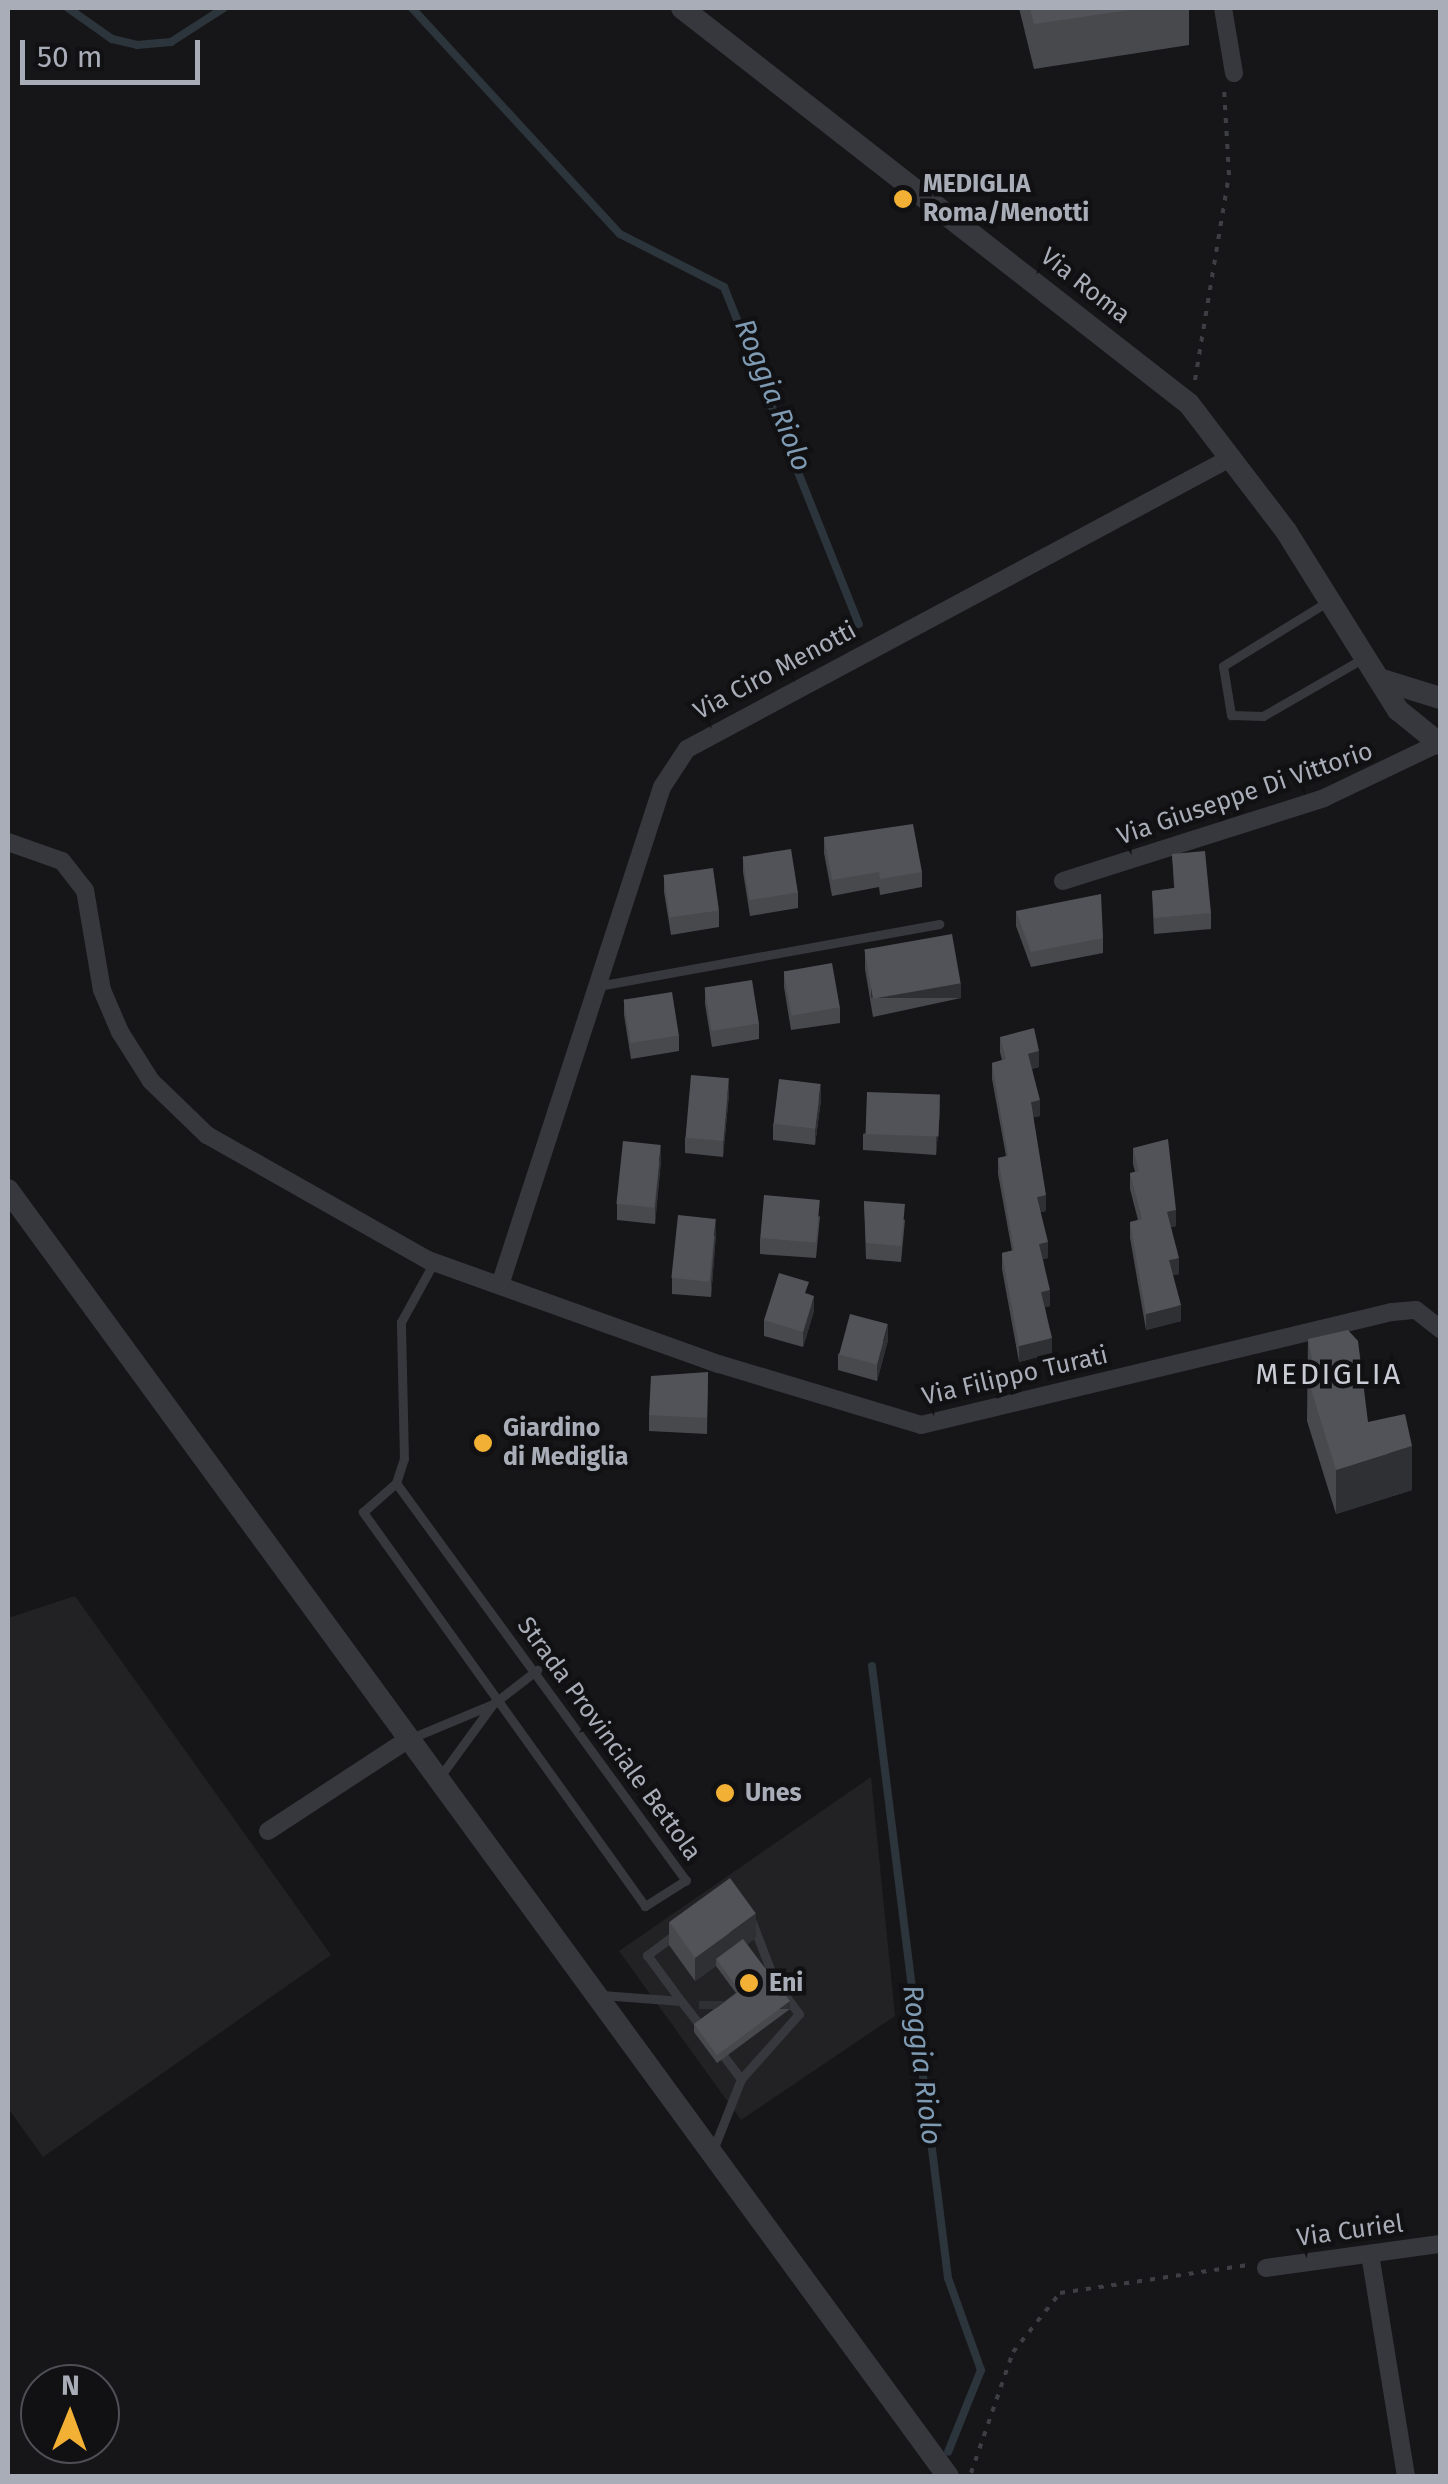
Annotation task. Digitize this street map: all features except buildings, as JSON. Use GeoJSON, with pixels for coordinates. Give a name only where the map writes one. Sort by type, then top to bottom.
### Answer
{"type":"FeatureCollection","features":[{"type":"Feature","properties":{"kind":"street","name":"Via Roma"},"geometry":{"type":"LineString","coordinates":[[682,8],[1188,404],[1232,457],[1363,658],[1434,742]]}},
{"type":"Feature","properties":{"kind":"street"},"geometry":{"type":"LineString","coordinates":[[1222,8],[1234,72]]}},
{"type":"Feature","properties":{"kind":"street","name":"Via Ciro Menotti"},"geometry":{"type":"LineString","coordinates":[[500,1285],[662,787],[686,748],[1232,457]]}},
{"type":"Feature","properties":{"kind":"street"},"geometry":{"type":"LineString","coordinates":[[1378,678],[1440,698]]}},
{"type":"Feature","properties":{"kind":"street"},"geometry":{"type":"LineString","coordinates":[[1434,742],[1420,712],[1440,698]]}},
{"type":"Feature","properties":{"kind":"street","name":"Via Giuseppe Di Vittorio"},"geometry":{"type":"LineString","coordinates":[[1063,882],[1324,798],[1434,742]]}},
{"type":"Feature","properties":{"kind":"street","name":"Via Filippo Turati"},"geometry":{"type":"LineString","coordinates":[[8,842],[62,861],[85,890],[102,990],[151,1081],[206,1135],[434,1262],[913,1426],[1392,1312],[1416,1310],[1440,1329]]}},
{"type":"Feature","properties":{"kind":"street"},"geometry":{"type":"LineString","coordinates":[[8,1190],[948,2476]]}},
{"type":"Feature","properties":{"kind":"street"},"geometry":{"type":"LineString","coordinates":[[268,1830],[407,1740]]}},
{"type":"Feature","properties":{"kind":"street","name":"Via Curiel"},"geometry":{"type":"LineString","coordinates":[[1266,2268],[1440,2244]]}},
{"type":"Feature","properties":{"kind":"street"},"geometry":{"type":"LineString","coordinates":[[1370,2254],[1406,2476]]}},
{"type":"Feature","properties":{"kind":"lane"},"geometry":{"type":"LineString","coordinates":[[1327,602],[1223,666],[1231,715],[1262,716],[1363,658]]}},
{"type":"Feature","properties":{"kind":"lane"},"geometry":{"type":"LineString","coordinates":[[596,986],[940,924]]}},
{"type":"Feature","properties":{"kind":"lane"},"geometry":{"type":"LineString","coordinates":[[396,1483],[404,1459],[401,1322],[434,1262]]}},
{"type":"Feature","properties":{"kind":"lane","name":"Strada Provinciale Bettola"},"geometry":{"type":"LineString","coordinates":[[396,1483],[537,1670],[686,1880],[645,1906],[493,1704],[363,1512],[396,1483]]}},
{"type":"Feature","properties":{"kind":"lane"},"geometry":{"type":"LineString","coordinates":[[407,1740],[493,1704],[537,1670]]}},
{"type":"Feature","properties":{"kind":"lane"},"geometry":{"type":"LineString","coordinates":[[437,1780],[493,1704]]}},
{"type":"Feature","properties":{"kind":"lane"},"geometry":{"type":"LineString","coordinates":[[712,2154],[741,2080],[799,2014],[771,1976],[745,1908]]}},
{"type":"Feature","properties":{"kind":"lane"},"geometry":{"type":"LineString","coordinates":[[687,1925],[647,1956],[741,2080]]}},
{"type":"Feature","properties":{"kind":"lane"},"geometry":{"type":"LineString","coordinates":[[594,1994],[681,2001]]}},
{"type":"Feature","properties":{"kind":"path"},"geometry":{"type":"LineString","coordinates":[[1188,404],[1225,210],[1223,96],[1234,72]]}},
{"type":"Feature","properties":{"kind":"path"},"geometry":{"type":"LineString","coordinates":[[968,2476],[1013,2352],[1060,2293],[1186,2267],[1266,2268]]}},
{"type":"Feature","properties":{"kind":"shaded area"},"geometry":{"type":"Polygon","coordinates":[[[75,1596],[331,1955],[43,2157],[8,2108],[8,1618],[75,1596]]]}},
{"type":"Feature","properties":{"kind":"shaded area"},"geometry":{"type":"Polygon","coordinates":[[[871,1777],[895,2016],[741,2120],[619,1951],[871,1777]]]}},
{"type":"Feature","properties":{"kind":"waterway","name":"Roggia Riolo"},"geometry":{"type":"LineString","coordinates":[[68,8],[112,39],[137,45],[171,42],[224,8]]}},
{"type":"Feature","properties":{"kind":"waterway","name":"Roggia Riolo"},"geometry":{"type":"LineString","coordinates":[[412,8],[620,234],[724,287],[859,624]]}},
{"type":"Feature","properties":{"kind":"waterway","name":"Roggia Riolo"},"geometry":{"type":"LineString","coordinates":[[872,1666],[948,2278],[981,2370],[948,2452]]}},
{"type":"Feature","properties":{"kind":"place","name":"MEDIGLIA Roma/Menotti"},"geometry":{"type":"Point","coordinates":[903,199]}},
{"type":"Feature","properties":{"kind":"place","name":"Giardino di Mediglia"},"geometry":{"type":"Point","coordinates":[483,1443]}},
{"type":"Feature","properties":{"kind":"place","name":"Unes"},"geometry":{"type":"Point","coordinates":[725,1793]}},
{"type":"Feature","properties":{"kind":"place","name":"Eni"},"geometry":{"type":"Point","coordinates":[749,1983]}},
{"type":"Feature","properties":{"kind":"district","name":"MEDIGLIA"},"geometry":{"type":"Point","coordinates":[1329,1374]}}]}
